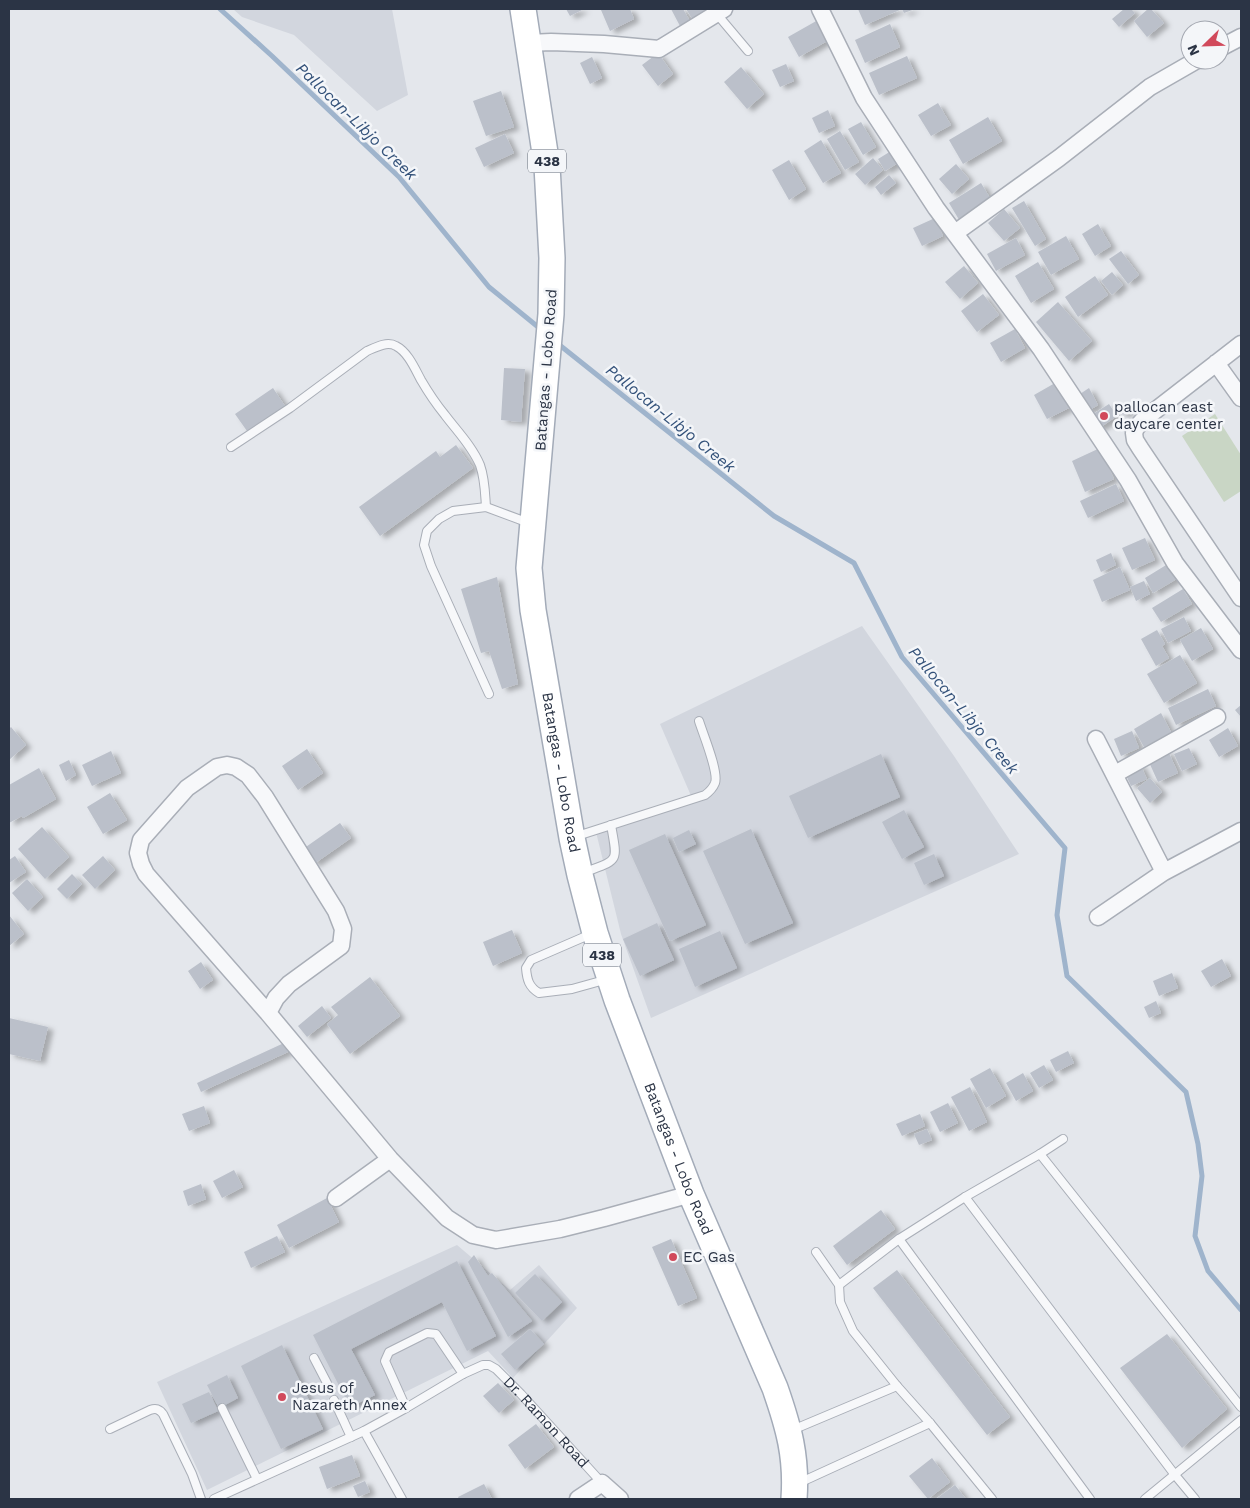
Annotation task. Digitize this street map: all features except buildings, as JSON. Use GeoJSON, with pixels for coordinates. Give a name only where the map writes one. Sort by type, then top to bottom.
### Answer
{"type":"FeatureCollection","features":[{"type":"Feature","properties":{"kind":"main road","name":"Batangas - Lobo Road"},"geometry":{"type":"LineString","coordinates":[[523,9],[547,166],[552,258],[551,314],[529,568],[533,610],[572,838],[595,933],[620,1009],[691,1194],[776,1388],[790,1431],[794,1454],[795,1492]]}},
{"type":"Feature","properties":{"kind":"street"},"geometry":{"type":"LineString","coordinates":[[820,9],[864,98],[936,208],[1041,349],[1128,480],[1175,562],[1241,650]]}},
{"type":"Feature","properties":{"kind":"street"},"geometry":{"type":"LineString","coordinates":[[529,44],[551,42],[604,44],[659,50],[720,11]]}},
{"type":"Feature","properties":{"kind":"street"},"geometry":{"type":"LineString","coordinates":[[954,233],[1059,158],[1150,87],[1180,70]]}},
{"type":"Feature","properties":{"kind":"street"},"geometry":{"type":"LineString","coordinates":[[1241,344],[1142,420],[1134,433],[1135,440],[1140,448],[1241,598]]}},
{"type":"Feature","properties":{"kind":"street"},"geometry":{"type":"LineString","coordinates":[[1216,362],[1241,398]]}},
{"type":"Feature","properties":{"kind":"street"},"geometry":{"type":"LineString","coordinates":[[1115,774],[1217,716]]}},
{"type":"Feature","properties":{"kind":"street"},"geometry":{"type":"LineString","coordinates":[[1096,739],[1164,872]]}},
{"type":"Feature","properties":{"kind":"street"},"geometry":{"type":"LineString","coordinates":[[268,1013],[276,998],[289,984],[341,946],[343,929],[336,911],[265,797],[248,775],[236,767],[227,765],[217,767],[187,788],[141,840],[138,852],[141,864],[146,874],[268,1013],[390,1159],[447,1218],[473,1235],[496,1240],[586,1223],[691,1194]]}},
{"type":"Feature","properties":{"kind":"street"},"geometry":{"type":"LineString","coordinates":[[1098,917],[1164,872],[1241,831]]}},
{"type":"Feature","properties":{"kind":"street"},"geometry":{"type":"LineString","coordinates":[[336,1198],[390,1159]]}},
{"type":"Feature","properties":{"kind":"street"},"geometry":{"type":"LineString","coordinates":[[578,1499],[602,1483]]}},
{"type":"Feature","properties":{"kind":"street","name":"Dr. Ramon Road"},"geometry":{"type":"LineString","coordinates":[[602,1483],[620,1499]]}},
{"type":"Feature","properties":{"kind":"lane"},"geometry":{"type":"LineString","coordinates":[[720,11],[748,51]]}},
{"type":"Feature","properties":{"kind":"lane"},"geometry":{"type":"LineString","coordinates":[[232,447],[290,408],[367,351],[390,344],[398,346],[407,356],[427,390],[472,450],[484,480],[486,507]]}},
{"type":"Feature","properties":{"kind":"lane"},"geometry":{"type":"LineString","coordinates":[[489,694],[431,566],[424,545],[427,531],[439,519],[452,511],[486,507],[533,524]]}},
{"type":"Feature","properties":{"kind":"lane"},"geometry":{"type":"LineString","coordinates":[[572,838],[705,795],[715,783],[716,773],[699,721]]}},
{"type":"Feature","properties":{"kind":"lane"},"geometry":{"type":"LineString","coordinates":[[580,875],[609,863],[616,855],[611,826]]}},
{"type":"Feature","properties":{"kind":"lane"},"geometry":{"type":"LineString","coordinates":[[595,933],[531,960],[526,968],[527,981],[532,989],[539,993],[572,988],[610,978]]}},
{"type":"Feature","properties":{"kind":"lane"},"geometry":{"type":"LineString","coordinates":[[839,1285],[899,1239],[1062,1139]]}},
{"type":"Feature","properties":{"kind":"lane"},"geometry":{"type":"LineString","coordinates":[[1040,1154],[1241,1407]]}},
{"type":"Feature","properties":{"kind":"lane"},"geometry":{"type":"LineString","coordinates":[[965,1197],[1196,1499]]}},
{"type":"Feature","properties":{"kind":"lane"},"geometry":{"type":"LineString","coordinates":[[899,1239],[1090,1499]]}},
{"type":"Feature","properties":{"kind":"lane"},"geometry":{"type":"LineString","coordinates":[[816,1252],[839,1285],[840,1302],[853,1331],[992,1499]]}},
{"type":"Feature","properties":{"kind":"lane"},"geometry":{"type":"LineString","coordinates":[[406,1408],[385,1362],[389,1352],[432,1332],[436,1334],[463,1374]]}},
{"type":"Feature","properties":{"kind":"lane"},"geometry":{"type":"LineString","coordinates":[[314,1358],[327,1383]]}},
{"type":"Feature","properties":{"kind":"lane","name":"Dr. Ramon Road"},"geometry":{"type":"LineString","coordinates":[[214,1499],[364,1431],[463,1374],[483,1365],[489,1365],[496,1369],[602,1483]]}},
{"type":"Feature","properties":{"kind":"lane"},"geometry":{"type":"LineString","coordinates":[[790,1431],[897,1386]]}},
{"type":"Feature","properties":{"kind":"lane"},"geometry":{"type":"LineString","coordinates":[[334,1400],[351,1437]]}},
{"type":"Feature","properties":{"kind":"lane"},"geometry":{"type":"LineString","coordinates":[[222,1408],[258,1479]]}},
{"type":"Feature","properties":{"kind":"lane"},"geometry":{"type":"LineString","coordinates":[[110,1429],[150,1410],[159,1410],[163,1414],[192,1474],[201,1499]]}},
{"type":"Feature","properties":{"kind":"lane"},"geometry":{"type":"LineString","coordinates":[[1145,1499],[1241,1420]]}},
{"type":"Feature","properties":{"kind":"lane"},"geometry":{"type":"LineString","coordinates":[[795,1492],[930,1423]]}},
{"type":"Feature","properties":{"kind":"lane"},"geometry":{"type":"LineString","coordinates":[[364,1431],[402,1499]]}},
{"type":"Feature","properties":{"kind":"shaded area"},"geometry":{"type":"Polygon","coordinates":[[[233,9],[392,9],[408,95],[377,111],[294,35],[242,17],[233,9]]]}},
{"type":"Feature","properties":{"kind":"shaded area"},"geometry":{"type":"Polygon","coordinates":[[[862,626],[954,756],[1019,854],[651,1018],[621,934],[595,828],[692,798],[660,724],[862,626]]]}},
{"type":"Feature","properties":{"kind":"shaded area"},"geometry":{"type":"Polygon","coordinates":[[[457,1245],[510,1290],[539,1265],[577,1308],[513,1378],[488,1351],[207,1490],[157,1382],[457,1245]]]}},
{"type":"Feature","properties":{"kind":"green space"},"geometry":{"type":"Polygon","coordinates":[[[1215,414],[1241,455],[1241,491],[1224,502],[1182,436],[1215,414]]]}},
{"type":"Feature","properties":{"kind":"waterway","name":"Pallocan-Libjo Creek"},"geometry":{"type":"LineString","coordinates":[[220,9],[399,177],[489,287],[543,331]]}},
{"type":"Feature","properties":{"kind":"waterway","name":"Pallocan-Libjo Creek"},"geometry":{"type":"LineString","coordinates":[[557,343],[774,516],[854,563],[902,657],[1065,848],[1057,915],[1067,976],[1186,1092],[1198,1144],[1202,1176],[1195,1236],[1208,1271],[1241,1310]]}},
{"type":"Feature","properties":{"kind":"place","name":"pallocan east daycare center"},"geometry":{"type":"Point","coordinates":[1104,416]}},
{"type":"Feature","properties":{"kind":"place","name":"EC Gas"},"geometry":{"type":"Point","coordinates":[673,1257]}},
{"type":"Feature","properties":{"kind":"place","name":"Jesus of Nazareth Annex"},"geometry":{"type":"Point","coordinates":[282,1397]}}]}
